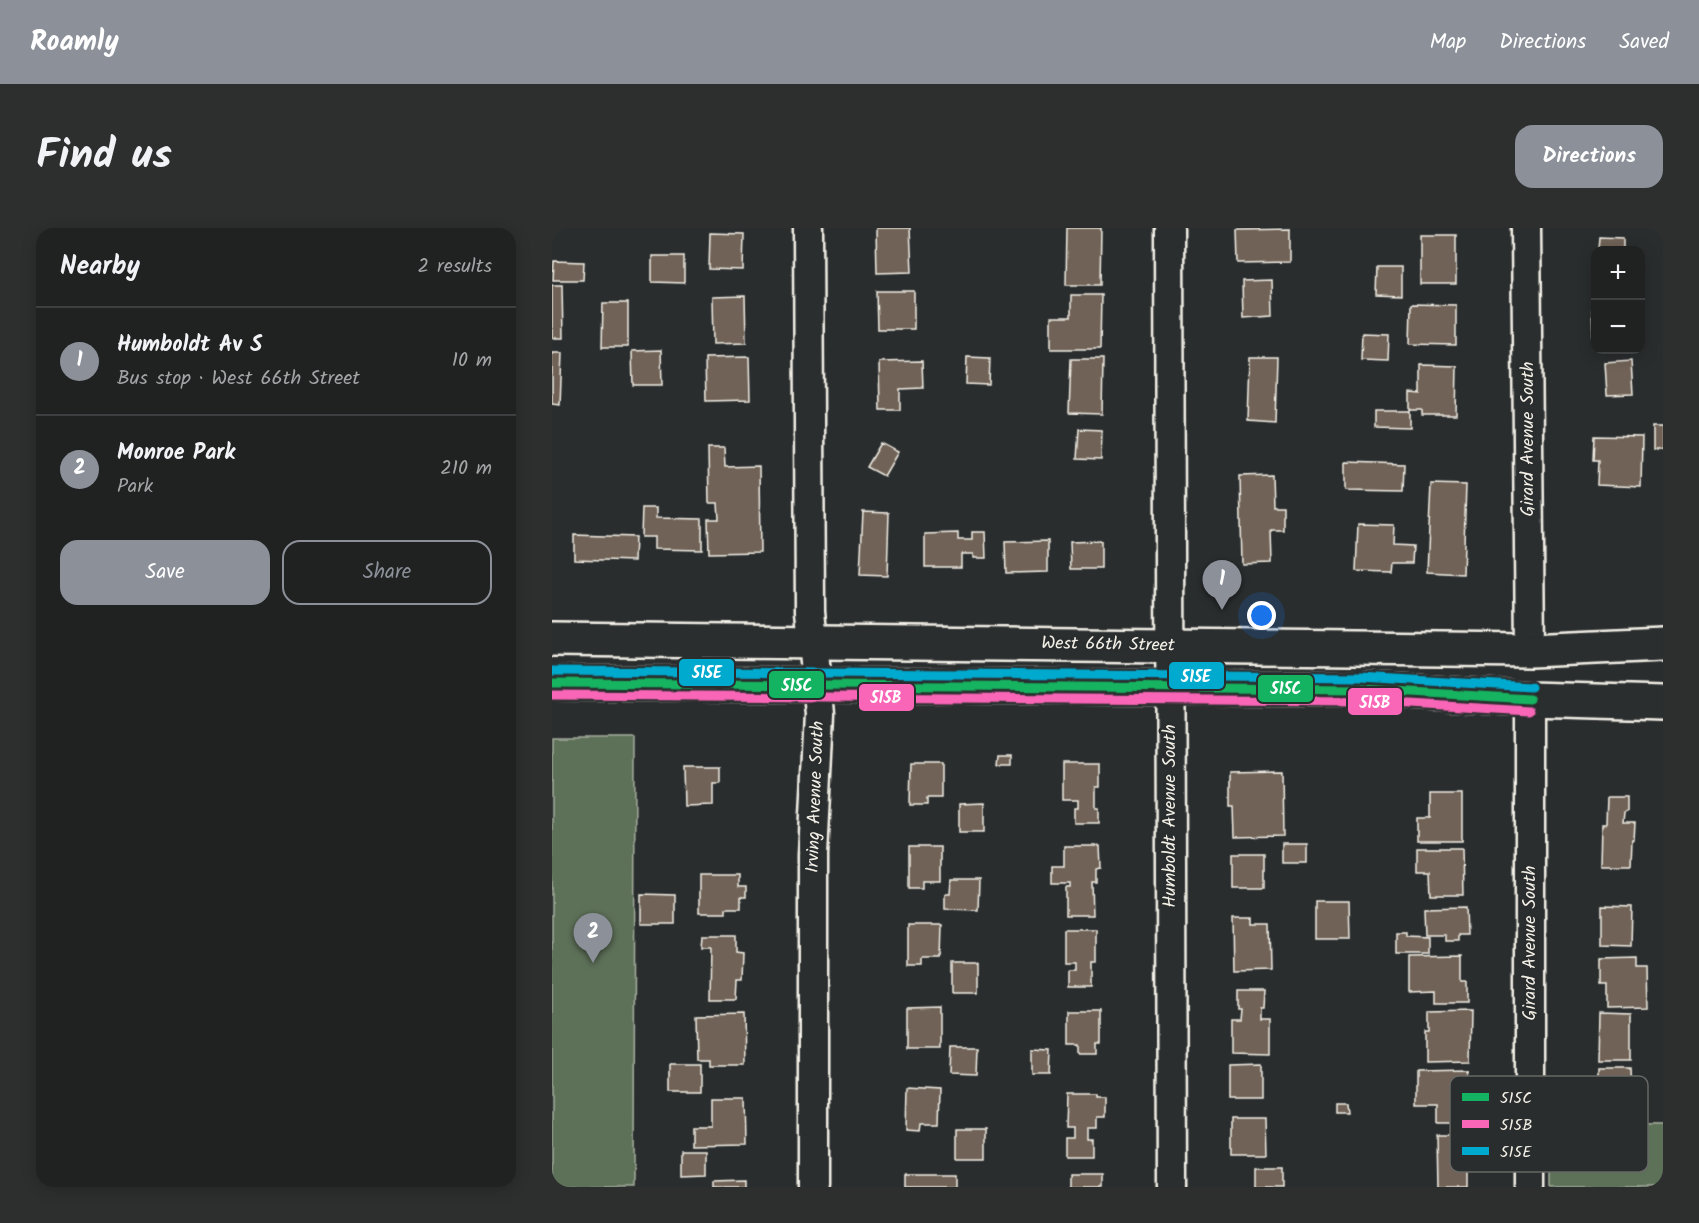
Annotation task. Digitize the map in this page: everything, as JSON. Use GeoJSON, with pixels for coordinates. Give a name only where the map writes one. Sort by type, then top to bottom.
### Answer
{"type":"FeatureCollection","features":[{"type":"Feature","properties":{"kind":"main road","name":"West 66th Street"},"geometry":{"type":"LineString","coordinates":[[552,639],[1530,650],[1663,644]]}},
{"type":"Feature","properties":{"kind":"main road"},"geometry":{"type":"LineString","coordinates":[[552,682],[1361,689],[1530,699],[1663,703]]}},
{"type":"Feature","properties":{"kind":"street","name":"Irving Avenue South"},"geometry":{"type":"LineString","coordinates":[[808,228],[810,611],[820,714],[813,855],[813,1187]]}},
{"type":"Feature","properties":{"kind":"street","name":"Humboldt Avenue South"},"geometry":{"type":"LineString","coordinates":[[1169,228],[1172,1187]]}},
{"type":"Feature","properties":{"kind":"street","name":"Girard Avenue South"},"geometry":{"type":"LineString","coordinates":[[1526,228],[1530,650]]}},
{"type":"Feature","properties":{"kind":"street","name":"Girard Avenue South"},"geometry":{"type":"LineString","coordinates":[[1530,699],[1530,1076]]}},
{"type":"Feature","properties":{"kind":"green space"},"geometry":{"type":"Polygon","coordinates":[[[552,738],[635,738],[634,1187],[552,1187],[552,738]]]}},
{"type":"Feature","properties":{"kind":"green space"},"geometry":{"type":"Polygon","coordinates":[[[1648,1125],[1663,1125],[1663,1187],[1551,1187],[1551,1172],[1648,1172],[1648,1125]]]}},
{"type":"Feature","properties":{"kind":"building"},"geometry":{"type":"Polygon","coordinates":[[[876,228],[910,228],[912,272],[877,273],[876,228]]]}},
{"type":"Feature","properties":{"kind":"building"},"geometry":{"type":"Polygon","coordinates":[[[1067,228],[1101,228],[1100,285],[1066,285],[1067,228]]]}},
{"type":"Feature","properties":{"kind":"building"},"geometry":{"type":"Polygon","coordinates":[[[1290,229],[1290,262],[1238,263],[1237,230],[1290,229]]]}},
{"type":"Feature","properties":{"kind":"building"},"geometry":{"type":"Polygon","coordinates":[[[710,233],[744,234],[743,270],[709,269],[710,233]]]}},
{"type":"Feature","properties":{"kind":"building"},"geometry":{"type":"Polygon","coordinates":[[[1420,235],[1456,235],[1456,284],[1420,284],[1420,235]]]}},
{"type":"Feature","properties":{"kind":"building"},"geometry":{"type":"Polygon","coordinates":[[[1599,237],[1623,238],[1623,246],[1598,246],[1599,237]]]}},
{"type":"Feature","properties":{"kind":"building"},"geometry":{"type":"Polygon","coordinates":[[[652,256],[684,256],[684,283],[652,282],[652,256]]]}},
{"type":"Feature","properties":{"kind":"building"},"geometry":{"type":"Polygon","coordinates":[[[554,261],[584,262],[583,280],[553,280],[554,261]]]}},
{"type":"Feature","properties":{"kind":"building"},"geometry":{"type":"Polygon","coordinates":[[[1377,267],[1401,267],[1401,295],[1376,294],[1377,267]]]}},
{"type":"Feature","properties":{"kind":"building"},"geometry":{"type":"Polygon","coordinates":[[[1272,280],[1273,316],[1243,318],[1242,281],[1272,280]]]}},
{"type":"Feature","properties":{"kind":"building"},"geometry":{"type":"Polygon","coordinates":[[[552,285],[562,285],[563,338],[552,338],[552,285]]]}},
{"type":"Feature","properties":{"kind":"building"},"geometry":{"type":"Polygon","coordinates":[[[877,291],[914,291],[914,329],[878,329],[877,291]]]}},
{"type":"Feature","properties":{"kind":"building"},"geometry":{"type":"Polygon","coordinates":[[[1071,295],[1101,295],[1100,349],[1051,349],[1051,317],[1071,317],[1071,295]]]}},
{"type":"Feature","properties":{"kind":"building"},"geometry":{"type":"Polygon","coordinates":[[[745,296],[746,343],[713,344],[712,297],[745,296]]]}},
{"type":"Feature","properties":{"kind":"building"},"geometry":{"type":"Polygon","coordinates":[[[603,303],[628,303],[628,347],[602,347],[603,303]]]}},
{"type":"Feature","properties":{"kind":"building"},"geometry":{"type":"Polygon","coordinates":[[[1411,304],[1456,305],[1456,345],[1410,344],[1411,304]]]}},
{"type":"Feature","properties":{"kind":"building"},"geometry":{"type":"Polygon","coordinates":[[[1362,333],[1389,334],[1388,361],[1361,360],[1362,333]]]}},
{"type":"Feature","properties":{"kind":"building"},"geometry":{"type":"Polygon","coordinates":[[[661,350],[662,385],[633,385],[632,351],[661,350]]]}},
{"type":"Feature","properties":{"kind":"building"},"geometry":{"type":"Polygon","coordinates":[[[552,353],[562,353],[560,405],[552,404],[552,353]]]}},
{"type":"Feature","properties":{"kind":"building"},"geometry":{"type":"Polygon","coordinates":[[[749,357],[750,400],[706,401],[705,358],[749,357]]]}},
{"type":"Feature","properties":{"kind":"building"},"geometry":{"type":"Polygon","coordinates":[[[967,357],[990,358],[989,385],[966,384],[967,357]]]}},
{"type":"Feature","properties":{"kind":"building"},"geometry":{"type":"Polygon","coordinates":[[[1250,357],[1277,357],[1275,423],[1248,421],[1250,357]]]}},
{"type":"Feature","properties":{"kind":"building"},"geometry":{"type":"Polygon","coordinates":[[[1071,359],[1103,359],[1102,414],[1069,413],[1071,359]]]}},
{"type":"Feature","properties":{"kind":"building"},"geometry":{"type":"Polygon","coordinates":[[[922,361],[923,388],[900,389],[900,410],[880,410],[879,362],[922,361]]]}},
{"type":"Feature","properties":{"kind":"building"},"geometry":{"type":"Polygon","coordinates":[[[1631,361],[1633,394],[1607,395],[1605,363],[1631,361]]]}},
{"type":"Feature","properties":{"kind":"building"},"geometry":{"type":"Polygon","coordinates":[[[1421,365],[1457,366],[1456,415],[1422,415],[1422,410],[1410,410],[1410,393],[1421,394],[1421,365]]]}},
{"type":"Feature","properties":{"kind":"building"},"geometry":{"type":"Polygon","coordinates":[[[1374,411],[1410,411],[1410,428],[1374,427],[1374,411]]]}},
{"type":"Feature","properties":{"kind":"building"},"geometry":{"type":"Polygon","coordinates":[[[1653,426],[1663,426],[1663,450],[1653,450],[1653,426]]]}},
{"type":"Feature","properties":{"kind":"building"},"geometry":{"type":"Polygon","coordinates":[[[1079,429],[1102,430],[1101,460],[1077,459],[1079,429]]]}},
{"type":"Feature","properties":{"kind":"building"},"geometry":{"type":"Polygon","coordinates":[[[1594,436],[1642,437],[1641,487],[1597,485],[1598,460],[1593,460],[1594,436]]]}},
{"type":"Feature","properties":{"kind":"building"},"geometry":{"type":"Polygon","coordinates":[[[881,443],[898,452],[884,476],[867,467],[881,443]]]}},
{"type":"Feature","properties":{"kind":"building"},"geometry":{"type":"Polygon","coordinates":[[[708,448],[724,448],[725,467],[759,466],[760,552],[709,553],[708,519],[719,519],[718,503],[709,503],[708,448]]]}},
{"type":"Feature","properties":{"kind":"building"},"geometry":{"type":"Polygon","coordinates":[[[1346,462],[1404,464],[1403,491],[1346,490],[1346,462]]]}},
{"type":"Feature","properties":{"kind":"building"},"geometry":{"type":"Polygon","coordinates":[[[1272,475],[1273,506],[1283,506],[1283,530],[1271,530],[1272,563],[1242,564],[1240,476],[1272,475]]]}},
{"type":"Feature","properties":{"kind":"building"},"geometry":{"type":"Polygon","coordinates":[[[1431,484],[1466,485],[1463,574],[1427,572],[1431,484]]]}},
{"type":"Feature","properties":{"kind":"building"},"geometry":{"type":"Polygon","coordinates":[[[642,508],[656,508],[656,518],[702,519],[702,550],[654,549],[654,537],[641,537],[642,508]]]}},
{"type":"Feature","properties":{"kind":"building"},"geometry":{"type":"Polygon","coordinates":[[[863,512],[889,513],[887,576],[860,575],[863,512]]]}},
{"type":"Feature","properties":{"kind":"building"},"geometry":{"type":"Polygon","coordinates":[[[1358,524],[1394,525],[1393,545],[1413,546],[1412,563],[1392,563],[1391,572],[1356,571],[1358,524]]]}},
{"type":"Feature","properties":{"kind":"building"},"geometry":{"type":"Polygon","coordinates":[[[972,532],[985,532],[986,558],[973,558],[973,554],[961,554],[961,567],[925,567],[925,534],[958,533],[958,540],[972,540],[972,532]]]}},
{"type":"Feature","properties":{"kind":"building"},"geometry":{"type":"Polygon","coordinates":[[[574,535],[635,537],[634,561],[574,559],[574,535]]]}},
{"type":"Feature","properties":{"kind":"building"},"geometry":{"type":"Polygon","coordinates":[[[1048,541],[1048,572],[1006,573],[1005,542],[1048,541]]]}},
{"type":"Feature","properties":{"kind":"building"},"geometry":{"type":"Polygon","coordinates":[[[1101,541],[1101,569],[1071,569],[1070,542],[1101,541]]]}},
{"type":"Feature","properties":{"kind":"building"},"geometry":{"type":"Polygon","coordinates":[[[1000,755],[1012,755],[1012,764],[999,764],[1000,755]]]}},
{"type":"Feature","properties":{"kind":"building"},"geometry":{"type":"Polygon","coordinates":[[[911,764],[941,764],[941,798],[927,798],[927,805],[910,805],[911,764]]]}},
{"type":"Feature","properties":{"kind":"building"},"geometry":{"type":"Polygon","coordinates":[[[1062,764],[1100,764],[1100,787],[1096,787],[1099,823],[1074,823],[1074,808],[1078,808],[1078,800],[1062,800],[1062,764]]]}},
{"type":"Feature","properties":{"kind":"building"},"geometry":{"type":"Polygon","coordinates":[[[683,767],[720,767],[720,783],[713,783],[713,805],[684,806],[683,767]]]}},
{"type":"Feature","properties":{"kind":"building"},"geometry":{"type":"Polygon","coordinates":[[[1282,771],[1283,836],[1235,837],[1234,806],[1230,806],[1230,772],[1282,771]]]}},
{"type":"Feature","properties":{"kind":"building"},"geometry":{"type":"Polygon","coordinates":[[[1430,794],[1462,794],[1462,841],[1417,841],[1417,818],[1430,818],[1430,794]]]}},
{"type":"Feature","properties":{"kind":"building"},"geometry":{"type":"Polygon","coordinates":[[[1607,797],[1627,797],[1627,812],[1624,813],[1623,823],[1635,823],[1631,865],[1601,865],[1602,824],[1606,824],[1607,797]]]}},
{"type":"Feature","properties":{"kind":"building"},"geometry":{"type":"Polygon","coordinates":[[[984,803],[984,832],[959,832],[959,804],[984,803]]]}},
{"type":"Feature","properties":{"kind":"building"},"geometry":{"type":"Polygon","coordinates":[[[1282,844],[1307,844],[1307,863],[1282,863],[1282,844]]]}},
{"type":"Feature","properties":{"kind":"building"},"geometry":{"type":"Polygon","coordinates":[[[1064,846],[1100,846],[1101,868],[1096,869],[1096,882],[1092,882],[1093,915],[1066,915],[1066,887],[1070,887],[1070,883],[1052,883],[1052,866],[1064,866],[1064,846]]]}},
{"type":"Feature","properties":{"kind":"building"},"geometry":{"type":"Polygon","coordinates":[[[909,847],[940,847],[940,881],[922,881],[922,888],[909,888],[909,847]]]}},
{"type":"Feature","properties":{"kind":"building"},"geometry":{"type":"Polygon","coordinates":[[[1417,848],[1462,848],[1463,895],[1431,895],[1430,871],[1417,871],[1417,848]]]}},
{"type":"Feature","properties":{"kind":"building"},"geometry":{"type":"Polygon","coordinates":[[[1233,854],[1264,854],[1264,888],[1233,888],[1233,854]]]}},
{"type":"Feature","properties":{"kind":"building"},"geometry":{"type":"Polygon","coordinates":[[[699,875],[738,875],[738,887],[746,887],[746,897],[741,897],[741,908],[726,908],[726,913],[699,913],[699,875]]]}},
{"type":"Feature","properties":{"kind":"building"},"geometry":{"type":"Polygon","coordinates":[[[951,880],[979,880],[978,910],[945,909],[945,894],[950,894],[951,880]]]}},
{"type":"Feature","properties":{"kind":"building"},"geometry":{"type":"Polygon","coordinates":[[[641,894],[675,895],[675,924],[641,924],[641,894]]]}},
{"type":"Feature","properties":{"kind":"building"},"geometry":{"type":"Polygon","coordinates":[[[1315,901],[1349,901],[1350,939],[1315,939],[1315,901]]]}},
{"type":"Feature","properties":{"kind":"building"},"geometry":{"type":"Polygon","coordinates":[[[1602,906],[1632,907],[1631,946],[1602,945],[1602,906]]]}},
{"type":"Feature","properties":{"kind":"building"},"geometry":{"type":"Polygon","coordinates":[[[1466,907],[1467,935],[1458,935],[1458,941],[1445,941],[1445,935],[1425,935],[1424,908],[1466,907]]]}},
{"type":"Feature","properties":{"kind":"building"},"geometry":{"type":"Polygon","coordinates":[[[1233,918],[1253,918],[1253,924],[1270,924],[1271,970],[1234,971],[1233,918]]]}},
{"type":"Feature","properties":{"kind":"building"},"geometry":{"type":"Polygon","coordinates":[[[908,925],[942,925],[941,959],[922,959],[922,966],[908,966],[908,925]]]}},
{"type":"Feature","properties":{"kind":"building"},"geometry":{"type":"Polygon","coordinates":[[[1064,929],[1096,929],[1096,962],[1091,962],[1091,987],[1068,987],[1068,970],[1075,970],[1075,962],[1064,962],[1064,929]]]}},
{"type":"Feature","properties":{"kind":"building"},"geometry":{"type":"Polygon","coordinates":[[[1396,932],[1406,932],[1406,936],[1428,937],[1428,954],[1396,954],[1396,932]]]}},
{"type":"Feature","properties":{"kind":"building"},"geometry":{"type":"Polygon","coordinates":[[[702,935],[736,935],[736,952],[743,953],[742,980],[737,980],[736,999],[710,999],[711,947],[701,947],[702,935]]]}},
{"type":"Feature","properties":{"kind":"building"},"geometry":{"type":"Polygon","coordinates":[[[1462,956],[1462,982],[1467,982],[1467,1003],[1436,1003],[1436,991],[1409,992],[1409,957],[1462,956]]]}},
{"type":"Feature","properties":{"kind":"building"},"geometry":{"type":"Polygon","coordinates":[[[1637,958],[1637,968],[1647,968],[1648,1007],[1607,1008],[1607,986],[1601,986],[1601,959],[1637,958]]]}},
{"type":"Feature","properties":{"kind":"building"},"geometry":{"type":"Polygon","coordinates":[[[952,963],[978,963],[978,993],[952,993],[952,963]]]}},
{"type":"Feature","properties":{"kind":"building"},"geometry":{"type":"Polygon","coordinates":[[[1238,991],[1264,991],[1260,1019],[1270,1019],[1270,1054],[1231,1053],[1231,1019],[1240,1019],[1238,991]]]}},
{"type":"Feature","properties":{"kind":"building"},"geometry":{"type":"Polygon","coordinates":[[[940,1007],[940,1049],[907,1049],[907,1008],[940,1007]]]}},
{"type":"Feature","properties":{"kind":"building"},"geometry":{"type":"Polygon","coordinates":[[[1069,1011],[1101,1011],[1101,1044],[1097,1044],[1097,1054],[1080,1054],[1080,1045],[1069,1045],[1069,1011]]]}},
{"type":"Feature","properties":{"kind":"building"},"geometry":{"type":"Polygon","coordinates":[[[1471,1011],[1470,1061],[1425,1062],[1425,1032],[1429,1032],[1429,1012],[1471,1011]]]}},
{"type":"Feature","properties":{"kind":"building"},"geometry":{"type":"Polygon","coordinates":[[[1599,1013],[1631,1014],[1631,1060],[1598,1060],[1599,1013]]]}},
{"type":"Feature","properties":{"kind":"building"},"geometry":{"type":"Polygon","coordinates":[[[744,1014],[745,1065],[709,1065],[709,1059],[697,1059],[696,1015],[744,1014]]]}},
{"type":"Feature","properties":{"kind":"building"},"geometry":{"type":"Polygon","coordinates":[[[950,1047],[977,1047],[976,1076],[949,1075],[950,1047]]]}},
{"type":"Feature","properties":{"kind":"building"},"geometry":{"type":"Polygon","coordinates":[[[1032,1049],[1052,1050],[1051,1075],[1032,1075],[1032,1049]]]}},
{"type":"Feature","properties":{"kind":"building"},"geometry":{"type":"Polygon","coordinates":[[[670,1064],[700,1064],[700,1092],[670,1092],[670,1064]]]}},
{"type":"Feature","properties":{"kind":"building"},"geometry":{"type":"Polygon","coordinates":[[[1261,1064],[1261,1100],[1228,1100],[1228,1065],[1261,1064]]]}},
{"type":"Feature","properties":{"kind":"building"},"geometry":{"type":"Polygon","coordinates":[[[1599,1068],[1630,1068],[1630,1076],[1599,1076],[1599,1068]]]}},
{"type":"Feature","properties":{"kind":"building"},"geometry":{"type":"Polygon","coordinates":[[[1469,1070],[1469,1076],[1450,1076],[1450,1123],[1438,1123],[1438,1104],[1416,1104],[1416,1071],[1469,1070]]]}},
{"type":"Feature","properties":{"kind":"building"},"geometry":{"type":"Polygon","coordinates":[[[907,1088],[940,1090],[939,1123],[921,1123],[920,1131],[906,1130],[907,1088]]]}},
{"type":"Feature","properties":{"kind":"building"},"geometry":{"type":"Polygon","coordinates":[[[1067,1094],[1096,1094],[1096,1097],[1105,1097],[1105,1117],[1097,1117],[1097,1128],[1087,1128],[1087,1139],[1092,1139],[1092,1156],[1065,1156],[1065,1138],[1073,1138],[1073,1128],[1066,1128],[1067,1094]]]}},
{"type":"Feature","properties":{"kind":"building"},"geometry":{"type":"Polygon","coordinates":[[[711,1098],[746,1098],[747,1144],[691,1145],[691,1126],[711,1126],[711,1098]]]}},
{"type":"Feature","properties":{"kind":"building"},"geometry":{"type":"Polygon","coordinates":[[[1335,1103],[1346,1103],[1347,1112],[1335,1112],[1335,1103]]]}},
{"type":"Feature","properties":{"kind":"building"},"geometry":{"type":"Polygon","coordinates":[[[1231,1119],[1265,1119],[1266,1154],[1231,1154],[1231,1119]]]}},
{"type":"Feature","properties":{"kind":"building"},"geometry":{"type":"Polygon","coordinates":[[[957,1129],[986,1129],[986,1158],[957,1158],[957,1129]]]}},
{"type":"Feature","properties":{"kind":"building"},"geometry":{"type":"Polygon","coordinates":[[[1437,1135],[1450,1135],[1450,1172],[1468,1172],[1468,1187],[1438,1187],[1437,1135]]]}},
{"type":"Feature","properties":{"kind":"building"},"geometry":{"type":"Polygon","coordinates":[[[681,1150],[706,1150],[706,1174],[681,1175],[681,1150]]]}},
{"type":"Feature","properties":{"kind":"building"},"geometry":{"type":"Polygon","coordinates":[[[1256,1167],[1282,1167],[1282,1187],[1256,1187],[1256,1167]]]}},
{"type":"Feature","properties":{"kind":"building"},"geometry":{"type":"Polygon","coordinates":[[[905,1174],[955,1174],[955,1187],[905,1187],[905,1174]]]}},
{"type":"Feature","properties":{"kind":"building"},"geometry":{"type":"Polygon","coordinates":[[[1068,1174],[1103,1174],[1103,1187],[1068,1187],[1068,1174]]]}},
{"type":"Feature","properties":{"kind":"building"},"geometry":{"type":"Polygon","coordinates":[[[744,1180],[744,1187],[714,1187],[714,1181],[744,1180]]]}},
{"type":"Feature","properties":{"kind":"transit line","name":"515E"},"geometry":{"type":"LineString","coordinates":[[552,671],[1361,677],[1531,687]]}},
{"type":"Feature","properties":{"kind":"transit line","name":"515C"},"geometry":{"type":"LineString","coordinates":[[552,683],[1361,689],[1530,699]]}},
{"type":"Feature","properties":{"kind":"transit line","name":"515B"},"geometry":{"type":"LineString","coordinates":[[552,695],[1361,701],[1529,711]]}},
{"type":"Feature","properties":{"kind":"place","name":"Humboldt Av S"},"geometry":{"type":"Point","coordinates":[1222,610]}},
{"type":"Feature","properties":{"kind":"place","name":"Monroe Park"},"geometry":{"type":"Point","coordinates":[593,963]}}]}
